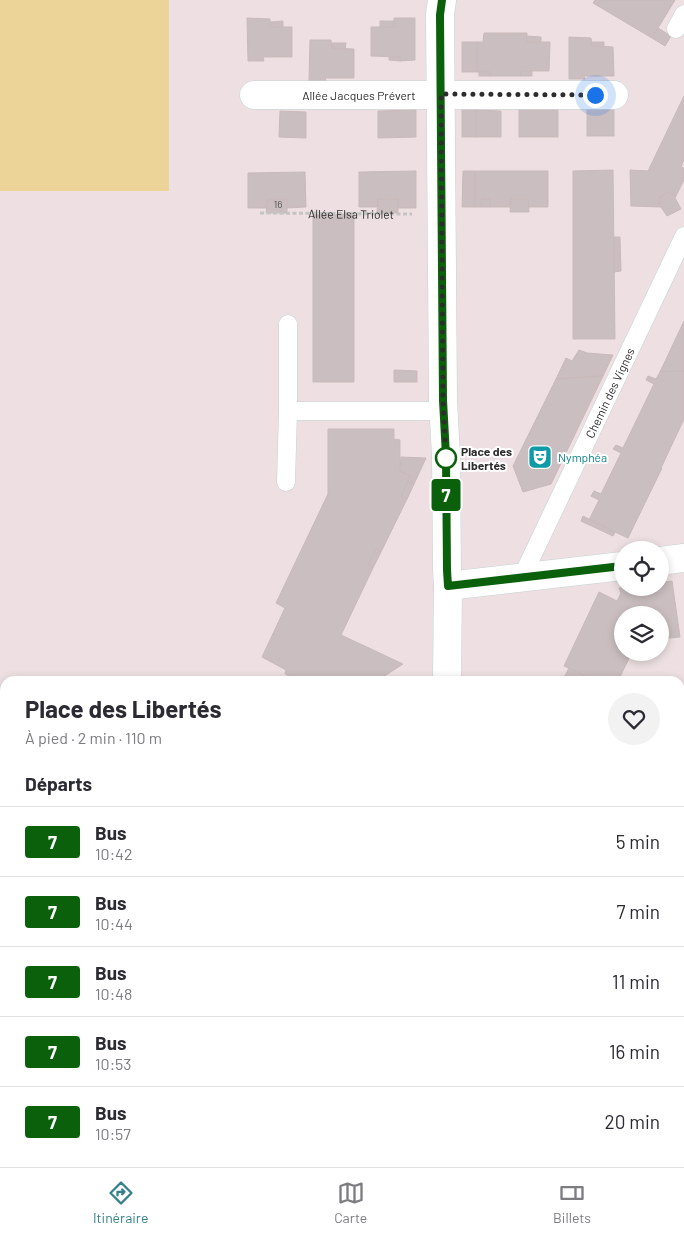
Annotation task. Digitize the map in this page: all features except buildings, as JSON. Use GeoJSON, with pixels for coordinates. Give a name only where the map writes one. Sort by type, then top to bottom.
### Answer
{"type":"FeatureCollection","features":[{"type":"Feature","properties":{"kind":"street"},"geometry":{"type":"LineString","coordinates":[[442,0],[440,15],[441,214],[443,405],[446,456],[448,586],[447,676]]}},
{"type":"Feature","properties":{"kind":"street","name":"Allée Jacques Prévert"},"geometry":{"type":"LineString","coordinates":[[254,95],[614,95]]}},
{"type":"Feature","properties":{"kind":"street"},"geometry":{"type":"LineString","coordinates":[[669,560],[684,558]]}},
{"type":"Feature","properties":{"kind":"street"},"geometry":{"type":"LineString","coordinates":[[448,586],[611,567]]}},
{"type":"Feature","properties":{"kind":"lane","name":"Chemin des Vignes"},"geometry":{"type":"LineString","coordinates":[[522,577],[684,236]]}},
{"type":"Feature","properties":{"kind":"lane"},"geometry":{"type":"LineString","coordinates":[[286,482],[288,324]]}},
{"type":"Feature","properties":{"kind":"lane"},"geometry":{"type":"LineString","coordinates":[[288,411],[443,405]]}},
{"type":"Feature","properties":{"kind":"path","name":"Allée Elsa Triolet"},"geometry":{"type":"LineString","coordinates":[[260,213],[441,214]]}},
{"type":"Feature","properties":{"kind":"shaded area"},"geometry":{"type":"Polygon","coordinates":[[[0,0],[169,0],[169,191],[0,191],[0,0]]]}},
{"type":"Feature","properties":{"kind":"bus line","name":"7"},"geometry":{"type":"LineString","coordinates":[[442,0],[440,15],[441,214],[448,586],[614,567]]}},
{"type":"Feature","properties":{"kind":"place","name":"Nymphéa"},"geometry":{"type":"Point","coordinates":[540,457]}},
{"type":"Feature","properties":{"kind":"place","name":"Place des Libertés"},"geometry":{"type":"Point","coordinates":[446,458]}},
{"type":"Feature","properties":{"kind":"route"},"geometry":{"type":"LineString","coordinates":[[446,458],[443,400],[441,94],[595,95]]}}]}
